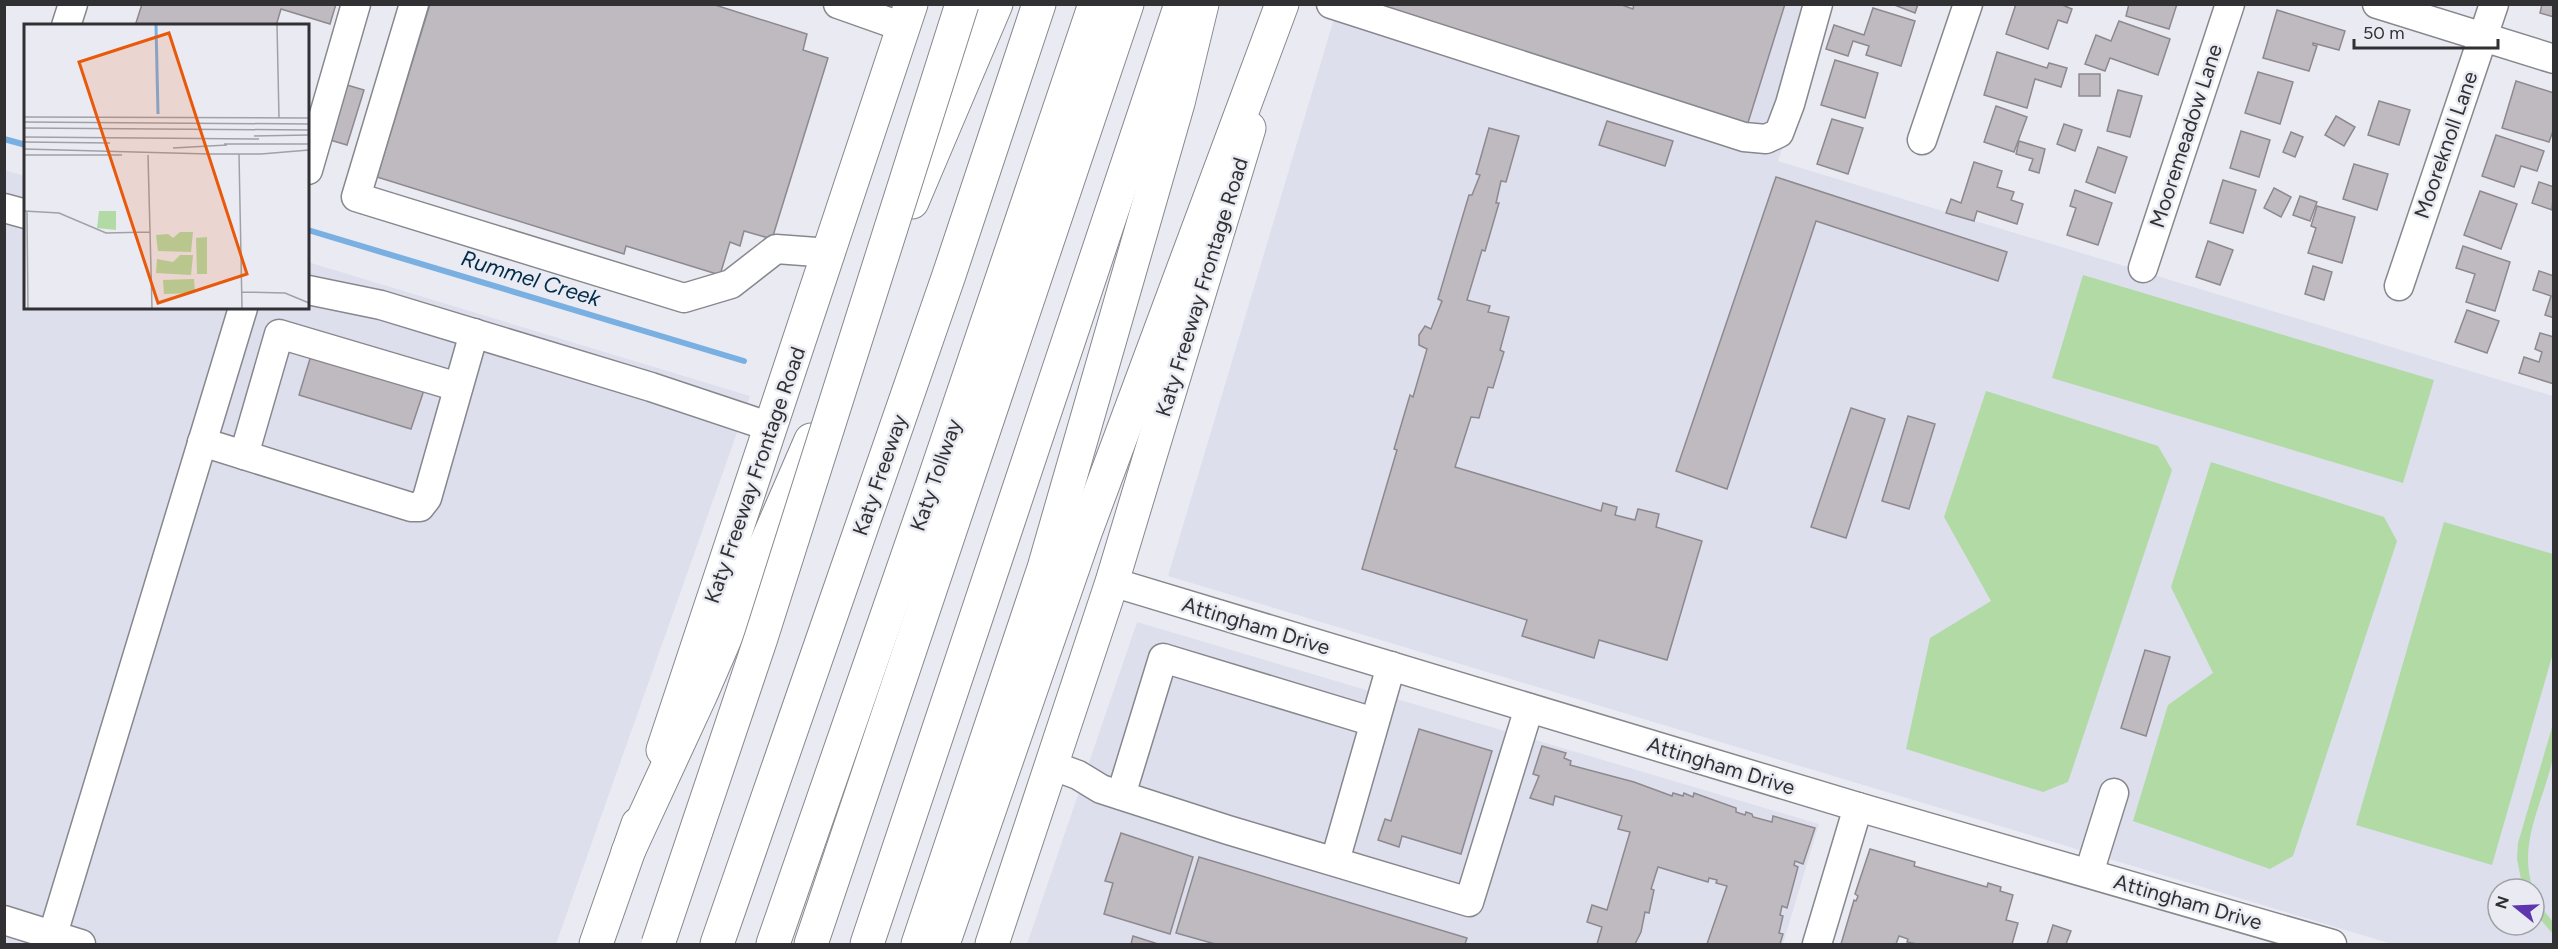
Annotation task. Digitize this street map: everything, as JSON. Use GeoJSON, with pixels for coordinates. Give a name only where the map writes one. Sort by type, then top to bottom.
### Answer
{"type":"FeatureCollection","features":[{"type":"Feature","properties":{"kind":"main road"},"geometry":{"type":"LineString","coordinates":[[658,945],[761,638],[962,4]]}},
{"type":"Feature","properties":{"kind":"main road"},"geometry":{"type":"LineString","coordinates":[[628,852],[729,631],[996,4]]}},
{"type":"Feature","properties":{"kind":"main road","name":"Katy Freeway"},"geometry":{"type":"LineString","coordinates":[[717,945],[946,286],[1039,4]]}},
{"type":"Feature","properties":{"kind":"main road","name":"Katy Tollway"},"geometry":{"type":"LineString","coordinates":[[773,945],[1095,4]]}},
{"type":"Feature","properties":{"kind":"main road","name":"Katy Tollway"},"geometry":{"type":"LineString","coordinates":[[811,945],[1127,4]]}},
{"type":"Feature","properties":{"kind":"main road"},"geometry":{"type":"LineString","coordinates":[[867,945],[1181,4]]}},
{"type":"Feature","properties":{"kind":"main road"},"geometry":{"type":"LineString","coordinates":[[918,945],[1044,568],[1178,103],[1202,4]]}},
{"type":"Feature","properties":{"kind":"main road","name":"Katy Freeway Frontage Road"},"geometry":{"type":"LineString","coordinates":[[992,945],[1112,582],[1235,179],[1283,4]]}},
{"type":"Feature","properties":{"kind":"main road"},"geometry":{"type":"LineString","coordinates":[[943,945],[1085,533],[1283,4]]}},
{"type":"Feature","properties":{"kind":"main road","name":"Katy Freeway Frontage Road"},"geometry":{"type":"LineString","coordinates":[[596,945],[830,253],[907,16]]}},
{"type":"Feature","properties":{"kind":"street"},"geometry":{"type":"LineString","coordinates":[[67,24],[72,4]]}},
{"type":"Feature","properties":{"kind":"street"},"geometry":{"type":"LineString","coordinates":[[309,167],[356,4]]}},
{"type":"Feature","properties":{"kind":"street"},"geometry":{"type":"LineString","coordinates":[[414,4],[356,197],[684,298],[731,284],[776,249],[830,253]]}},
{"type":"Feature","properties":{"kind":"street"},"geometry":{"type":"LineString","coordinates":[[838,4],[907,16]]}},
{"type":"Feature","properties":{"kind":"street"},"geometry":{"type":"LineString","coordinates":[[1331,4],[1744,137],[1766,139],[1779,133],[1790,104],[1818,4]]}},
{"type":"Feature","properties":{"kind":"street"},"geometry":{"type":"LineString","coordinates":[[1922,140],[1968,4]]}},
{"type":"Feature","properties":{"kind":"street","name":"Mooremeadow Lane"},"geometry":{"type":"LineString","coordinates":[[2143,268],[2230,4]]}},
{"type":"Feature","properties":{"kind":"street"},"geometry":{"type":"LineString","coordinates":[[2377,4],[2553,59]]}},
{"type":"Feature","properties":{"kind":"street","name":"Mooreknoll Lane"},"geometry":{"type":"LineString","coordinates":[[2399,286],[2494,4]]}},
{"type":"Feature","properties":{"kind":"street"},"geometry":{"type":"LineString","coordinates":[[4,208],[24,213]]}},
{"type":"Feature","properties":{"kind":"street"},"geometry":{"type":"LineString","coordinates":[[309,290],[381,305],[771,427]]}},
{"type":"Feature","properties":{"kind":"street"},"geometry":{"type":"LineString","coordinates":[[52,940],[243,309]]}},
{"type":"Feature","properties":{"kind":"street"},"geometry":{"type":"LineString","coordinates":[[202,442],[411,507],[420,507],[427,498],[474,333]]}},
{"type":"Feature","properties":{"kind":"street"},"geometry":{"type":"LineString","coordinates":[[244,455],[279,334],[458,387]]}},
{"type":"Feature","properties":{"kind":"street","name":"Attingham Drive"},"geometry":{"type":"LineString","coordinates":[[1112,582],[1858,807],[2332,945]]}},
{"type":"Feature","properties":{"kind":"street"},"geometry":{"type":"LineString","coordinates":[[1121,795],[1163,658],[1374,722]]}},
{"type":"Feature","properties":{"kind":"street"},"geometry":{"type":"LineString","coordinates":[[1335,861],[1391,666]]}},
{"type":"Feature","properties":{"kind":"street"},"geometry":{"type":"LineString","coordinates":[[1051,765],[1078,775],[1101,789],[1228,830],[1469,902],[1529,708]]}},
{"type":"Feature","properties":{"kind":"street"},"geometry":{"type":"LineString","coordinates":[[2089,873],[2114,793]]}},
{"type":"Feature","properties":{"kind":"street"},"geometry":{"type":"LineString","coordinates":[[1817,945],[1858,807]]}},
{"type":"Feature","properties":{"kind":"street"},"geometry":{"type":"LineString","coordinates":[[4,920],[52,940],[81,945]]}},
{"type":"Feature","properties":{"kind":"shaded area"},"geometry":{"type":"Polygon","coordinates":[[[1338,5],[1830,5],[1778,161],[2553,396],[2553,944],[2392,944],[1168,576],[1338,5]]]}},
{"type":"Feature","properties":{"kind":"shaded area"},"geometry":{"type":"Polygon","coordinates":[[[4,170],[24,176],[24,309],[309,309],[309,262],[750,396],[556,944],[5,944],[4,170]]]}},
{"type":"Feature","properties":{"kind":"shaded area"},"geometry":{"type":"Polygon","coordinates":[[[1137,622],[1819,824],[1783,944],[1027,944],[1137,622]]]}},
{"type":"Feature","properties":{"kind":"green space"},"geometry":{"type":"Polygon","coordinates":[[[2083,275],[2434,380],[2403,483],[2052,378],[2083,275]]]}},
{"type":"Feature","properties":{"kind":"green space"},"geometry":{"type":"Polygon","coordinates":[[[1986,391],[2158,446],[2172,470],[2068,782],[2043,792],[1906,749],[1930,638],[1991,601],[1944,517],[1986,391]]]}},
{"type":"Feature","properties":{"kind":"green space"},"geometry":{"type":"Polygon","coordinates":[[[2211,462],[2384,517],[2397,541],[2293,856],[2270,869],[2133,821],[2168,705],[2213,673],[2171,587],[2211,462]]]}},
{"type":"Feature","properties":{"kind":"green space"},"geometry":{"type":"Polygon","coordinates":[[[2444,522],[2553,554],[2553,653],[2492,865],[2356,825],[2444,522]]]}},
{"type":"Feature","properties":{"kind":"green space"},"geometry":{"type":"Polygon","coordinates":[[[2553,724],[2553,757],[2530,838],[2528,855],[2530,877],[2521,877],[2517,859],[2518,843],[2553,724]]]}},
{"type":"Feature","properties":{"kind":"green space"},"geometry":{"type":"Polygon","coordinates":[[[2546,913],[2553,922],[2553,934],[2546,926],[2546,913]]]}},
{"type":"Feature","properties":{"kind":"building"},"geometry":{"type":"Polygon","coordinates":[[[142,4],[336,4],[330,24],[281,9],[277,24],[136,24],[142,4]]]}},
{"type":"Feature","properties":{"kind":"building"},"geometry":{"type":"Polygon","coordinates":[[[430,4],[712,4],[807,34],[803,50],[828,58],[772,239],[744,231],[740,246],[730,242],[720,275],[626,246],[624,254],[377,177],[430,4]]]}},
{"type":"Feature","properties":{"kind":"building"},"geometry":{"type":"Polygon","coordinates":[[[1361,4],[1619,4],[1633,9],[1634,4],[1785,4],[1746,129],[1361,4]]]}},
{"type":"Feature","properties":{"kind":"building"},"geometry":{"type":"Polygon","coordinates":[[[1892,4],[1918,4],[1915,13],[1892,4]]]}},
{"type":"Feature","properties":{"kind":"building"},"geometry":{"type":"Polygon","coordinates":[[[2016,4],[2060,4],[2072,9],[2067,23],[2058,20],[2048,49],[2006,34],[2016,4]]]}},
{"type":"Feature","properties":{"kind":"building"},"geometry":{"type":"Polygon","coordinates":[[[2129,4],[2177,4],[2169,29],[2126,16],[2129,4]]]}},
{"type":"Feature","properties":{"kind":"building"},"geometry":{"type":"Polygon","coordinates":[[[2542,4],[2554,4],[2554,17],[2540,13],[2542,4]]]}},
{"type":"Feature","properties":{"kind":"building"},"geometry":{"type":"Polygon","coordinates":[[[1873,8],[1915,21],[1901,66],[1866,55],[1869,46],[1853,41],[1848,56],[1826,49],[1834,25],[1864,35],[1873,8]]]}},
{"type":"Feature","properties":{"kind":"building"},"geometry":{"type":"Polygon","coordinates":[[[2277,10],[2345,31],[2339,50],[2313,43],[2317,46],[2309,71],[2263,58],[2277,10]]]}},
{"type":"Feature","properties":{"kind":"building"},"geometry":{"type":"Polygon","coordinates":[[[2119,21],[2170,39],[2158,75],[2110,58],[2105,71],[2085,64],[2096,35],[2111,41],[2119,21]]]}},
{"type":"Feature","properties":{"kind":"building"},"geometry":{"type":"Polygon","coordinates":[[[1997,52],[2047,68],[2049,63],[2067,68],[2061,87],[2035,79],[2027,108],[1984,95],[1997,52]]]}},
{"type":"Feature","properties":{"kind":"building"},"geometry":{"type":"Polygon","coordinates":[[[1835,60],[1878,73],[1865,118],[1821,105],[1835,60]]]}},
{"type":"Feature","properties":{"kind":"building"},"geometry":{"type":"Polygon","coordinates":[[[2258,72],[2293,82],[2280,124],[2245,113],[2258,72]]]}},
{"type":"Feature","properties":{"kind":"building"},"geometry":{"type":"Polygon","coordinates":[[[2079,74],[2100,74],[2100,96],[2079,96],[2079,74]]]}},
{"type":"Feature","properties":{"kind":"building"},"geometry":{"type":"Polygon","coordinates":[[[2516,81],[2554,93],[2554,128],[2549,142],[2502,128],[2516,81]]]}},
{"type":"Feature","properties":{"kind":"building"},"geometry":{"type":"Polygon","coordinates":[[[347,85],[364,90],[347,145],[330,140],[347,85]]]}},
{"type":"Feature","properties":{"kind":"building"},"geometry":{"type":"Polygon","coordinates":[[[2118,90],[2142,96],[2130,137],[2107,131],[2118,90]]]}},
{"type":"Feature","properties":{"kind":"building"},"geometry":{"type":"Polygon","coordinates":[[[2379,101],[2410,110],[2399,145],[2368,135],[2379,101]]]}},
{"type":"Feature","properties":{"kind":"building"},"geometry":{"type":"Polygon","coordinates":[[[1996,106],[2027,117],[2014,152],[1984,142],[1996,106]]]}},
{"type":"Feature","properties":{"kind":"building"},"geometry":{"type":"Polygon","coordinates":[[[2336,116],[2355,127],[2344,146],[2325,135],[2336,116]]]}},
{"type":"Feature","properties":{"kind":"building"},"geometry":{"type":"Polygon","coordinates":[[[1832,119],[1863,128],[1848,174],[1817,164],[1832,119]]]}},
{"type":"Feature","properties":{"kind":"building"},"geometry":{"type":"Polygon","coordinates":[[[1607,121],[1673,141],[1665,166],[1599,145],[1607,121]]]}},
{"type":"Feature","properties":{"kind":"building"},"geometry":{"type":"Polygon","coordinates":[[[2064,124],[2082,130],[2075,151],[2057,144],[2064,124]]]}},
{"type":"Feature","properties":{"kind":"building"},"geometry":{"type":"Polygon","coordinates":[[[1489,128],[1519,136],[1506,182],[1501,181],[1496,203],[1499,203],[1467,300],[1490,306],[1488,312],[1509,317],[1500,350],[1504,352],[1493,388],[1488,387],[1479,418],[1471,417],[1455,467],[1601,511],[1603,503],[1617,507],[1615,515],[1635,520],[1638,509],[1659,514],[1656,527],[1702,541],[1667,660],[1599,640],[1594,658],[1522,636],[1527,620],[1362,569],[1397,450],[1394,449],[1427,349],[1419,345],[1419,335],[1425,326],[1431,329],[1442,301],[1438,299],[1469,195],[1472,195],[1480,175],[1476,174],[1489,128]]]}},
{"type":"Feature","properties":{"kind":"building"},"geometry":{"type":"Polygon","coordinates":[[[2241,131],[2270,140],[2259,177],[2230,168],[2241,131]]]}},
{"type":"Feature","properties":{"kind":"building"},"geometry":{"type":"Polygon","coordinates":[[[2291,132],[2303,137],[2295,157],[2283,152],[2291,132]]]}},
{"type":"Feature","properties":{"kind":"building"},"geometry":{"type":"Polygon","coordinates":[[[2496,135],[2544,151],[2537,171],[2521,166],[2514,187],[2482,176],[2496,135]]]}},
{"type":"Feature","properties":{"kind":"building"},"geometry":{"type":"Polygon","coordinates":[[[2019,141],[2045,149],[2039,173],[2029,170],[2033,159],[2016,154],[2019,141]]]}},
{"type":"Feature","properties":{"kind":"building"},"geometry":{"type":"Polygon","coordinates":[[[2098,147],[2127,157],[2115,193],[2086,182],[2098,147]]]}},
{"type":"Feature","properties":{"kind":"building"},"geometry":{"type":"Polygon","coordinates":[[[1974,162],[2002,171],[1997,187],[2014,192],[2011,200],[2023,204],[2017,224],[1977,211],[1974,221],[1946,213],[1951,199],[1961,203],[1974,162]]]}},
{"type":"Feature","properties":{"kind":"building"},"geometry":{"type":"Polygon","coordinates":[[[2354,164],[2388,174],[2377,210],[2343,199],[2354,164]]]}},
{"type":"Feature","properties":{"kind":"building"},"geometry":{"type":"Polygon","coordinates":[[[1776,177],[2007,252],[1998,281],[1816,221],[1727,489],[1676,471],[1776,177]]]}},
{"type":"Feature","properties":{"kind":"building"},"geometry":{"type":"Polygon","coordinates":[[[2223,180],[2256,190],[2243,233],[2210,223],[2223,180]]]}},
{"type":"Feature","properties":{"kind":"building"},"geometry":{"type":"Polygon","coordinates":[[[2539,182],[2554,187],[2552,210],[2532,203],[2539,182]]]}},
{"type":"Feature","properties":{"kind":"building"},"geometry":{"type":"Polygon","coordinates":[[[2274,188],[2291,197],[2281,217],[2264,208],[2274,188]]]}},
{"type":"Feature","properties":{"kind":"building"},"geometry":{"type":"Polygon","coordinates":[[[2075,190],[2112,203],[2098,245],[2067,235],[2076,208],[2070,206],[2075,190]]]}},
{"type":"Feature","properties":{"kind":"building"},"geometry":{"type":"Polygon","coordinates":[[[2480,191],[2517,204],[2501,249],[2464,235],[2480,191]]]}},
{"type":"Feature","properties":{"kind":"building"},"geometry":{"type":"Polygon","coordinates":[[[2300,196],[2317,202],[2310,221],[2293,215],[2300,196]]]}},
{"type":"Feature","properties":{"kind":"building"},"geometry":{"type":"Polygon","coordinates":[[[2317,206],[2355,217],[2342,263],[2308,253],[2316,228],[2311,226],[2317,206]]]}},
{"type":"Feature","properties":{"kind":"building"},"geometry":{"type":"Polygon","coordinates":[[[2208,241],[2233,250],[2220,285],[2196,277],[2208,241]]]}},
{"type":"Feature","properties":{"kind":"building"},"geometry":{"type":"Polygon","coordinates":[[[2463,246],[2510,262],[2495,311],[2466,302],[2475,274],[2456,268],[2463,246]]]}},
{"type":"Feature","properties":{"kind":"building"},"geometry":{"type":"Polygon","coordinates":[[[2313,266],[2332,272],[2324,300],[2305,294],[2313,266]]]}},
{"type":"Feature","properties":{"kind":"building"},"geometry":{"type":"Polygon","coordinates":[[[2539,271],[2554,276],[2554,318],[2545,315],[2551,296],[2533,290],[2539,271]]]}},
{"type":"Feature","properties":{"kind":"building"},"geometry":{"type":"Polygon","coordinates":[[[2467,310],[2499,321],[2487,353],[2455,342],[2467,310]]]}},
{"type":"Feature","properties":{"kind":"building"},"geometry":{"type":"Polygon","coordinates":[[[2540,333],[2554,337],[2554,384],[2519,373],[2524,357],[2539,362],[2542,352],[2535,349],[2540,333]]]}},
{"type":"Feature","properties":{"kind":"building"},"geometry":{"type":"Polygon","coordinates":[[[313,349],[426,384],[411,429],[299,395],[313,349]]]}},
{"type":"Feature","properties":{"kind":"building"},"geometry":{"type":"Polygon","coordinates":[[[1851,408],[1885,419],[1846,538],[1811,527],[1851,408]]]}},
{"type":"Feature","properties":{"kind":"building"},"geometry":{"type":"Polygon","coordinates":[[[1908,416],[1935,424],[1909,509],[1882,501],[1908,416]]]}},
{"type":"Feature","properties":{"kind":"building"},"geometry":{"type":"Polygon","coordinates":[[[2145,650],[2170,657],[2146,736],[2121,728],[2145,650]]]}},
{"type":"Feature","properties":{"kind":"building"},"geometry":{"type":"Polygon","coordinates":[[[1419,729],[1492,751],[1461,854],[1402,836],[1399,847],[1378,840],[1385,819],[1391,821],[1419,729]]]}},
{"type":"Feature","properties":{"kind":"building"},"geometry":{"type":"Polygon","coordinates":[[[1542,746],[1566,753],[1564,758],[1571,761],[1570,765],[1634,782],[1672,796],[1673,793],[1683,796],[1684,793],[1693,797],[1694,793],[1736,808],[1736,812],[1745,815],[1746,812],[1752,814],[1753,817],[1772,822],[1773,816],[1815,828],[1803,864],[1795,861],[1794,865],[1798,867],[1787,908],[1782,906],[1780,915],[1783,916],[1779,933],[1783,934],[1780,944],[1707,944],[1727,886],[1716,883],[1717,880],[1709,878],[1708,882],[1658,867],[1651,889],[1654,890],[1649,913],[1645,912],[1641,932],[1635,944],[1597,944],[1602,927],[1587,922],[1592,905],[1607,910],[1630,832],[1618,829],[1622,816],[1555,796],[1553,805],[1530,798],[1539,776],[1533,774],[1542,746]]]}},
{"type":"Feature","properties":{"kind":"building"},"geometry":{"type":"Polygon","coordinates":[[[1121,833],[1193,857],[1170,934],[1104,914],[1113,883],[1105,881],[1121,833]]]}},
{"type":"Feature","properties":{"kind":"building"},"geometry":{"type":"Polygon","coordinates":[[[1870,849],[1915,862],[1914,866],[1987,887],[1988,883],[2001,887],[2000,891],[2013,895],[2006,920],[2018,923],[2012,944],[1917,944],[1907,942],[1908,939],[1899,936],[1896,944],[1841,944],[1854,900],[1856,901],[1858,896],[1855,894],[1870,849]]]}},
{"type":"Feature","properties":{"kind":"building"},"geometry":{"type":"Polygon","coordinates":[[[1199,857],[1467,938],[1465,944],[1215,944],[1176,933],[1199,857]]]}},
{"type":"Feature","properties":{"kind":"building"},"geometry":{"type":"Polygon","coordinates":[[[2053,925],[2071,931],[2066,944],[2047,944],[2053,925]]]}},
{"type":"Feature","properties":{"kind":"building"},"geometry":{"type":"Polygon","coordinates":[[[1133,936],[1158,944],[1131,944],[1133,936]]]}},
{"type":"Feature","properties":{"kind":"waterway","name":"Rummel Creek"},"geometry":{"type":"LineString","coordinates":[[4,139],[24,144]]}},
{"type":"Feature","properties":{"kind":"waterway","name":"Rummel Creek"},"geometry":{"type":"LineString","coordinates":[[309,230],[744,361]]}}]}
